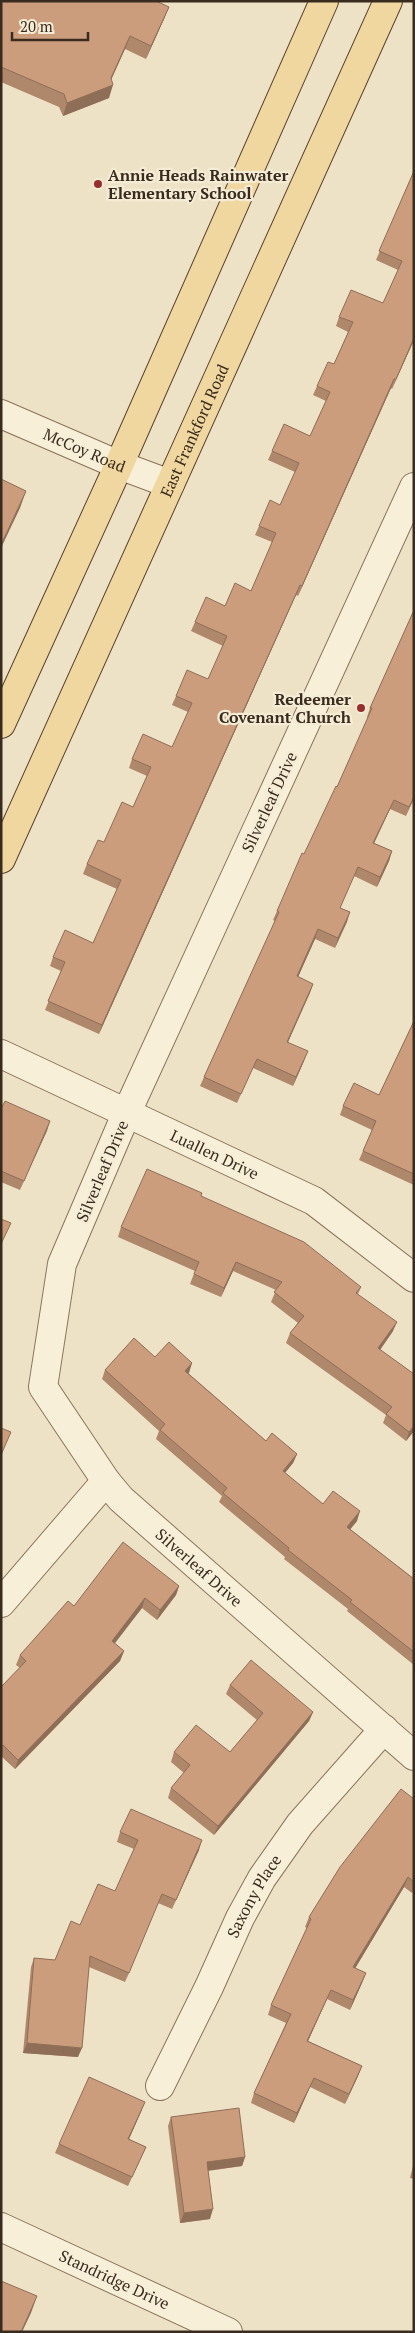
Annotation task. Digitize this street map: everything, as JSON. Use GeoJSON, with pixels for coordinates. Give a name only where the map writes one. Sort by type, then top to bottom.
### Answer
{"type":"FeatureCollection","features":[{"type":"Feature","properties":{"kind":"main road"},"geometry":{"type":"LineString","coordinates":[[1,724],[119,465],[324,1]]}},
{"type":"Feature","properties":{"kind":"main road","name":"East Frankford Road"},"geometry":{"type":"LineString","coordinates":[[1,859],[388,1]]}},
{"type":"Feature","properties":{"kind":"street","name":"McCoy Road"},"geometry":{"type":"LineString","coordinates":[[1,414],[119,465],[170,484]]}},
{"type":"Feature","properties":{"kind":"street","name":"Silverleaf Drive"},"geometry":{"type":"LineString","coordinates":[[414,487],[127,1112],[62,1264],[43,1387],[120,1499],[414,1756]]}},
{"type":"Feature","properties":{"kind":"street","name":"Luallen Drive"},"geometry":{"type":"LineString","coordinates":[[1,1054],[314,1200],[414,1278]]}},
{"type":"Feature","properties":{"kind":"street"},"geometry":{"type":"LineString","coordinates":[[1,1603],[106,1481]]}},
{"type":"Feature","properties":{"kind":"street","name":"Saxony Place"},"geometry":{"type":"LineString","coordinates":[[160,2086],[209,1987],[240,1918],[262,1878],[300,1824],[384,1729]]}},
{"type":"Feature","properties":{"kind":"street","name":"Standridge Drive"},"geometry":{"type":"LineString","coordinates":[[1,2227],[228,2332]]}},
{"type":"Feature","properties":{"kind":"building"},"geometry":{"type":"Polygon","coordinates":[[[1,1],[156,1],[169,7],[151,46],[130,36],[111,78],[113,85],[67,103],[64,94],[1,67],[1,1]]]}},
{"type":"Feature","properties":{"kind":"building"},"geometry":{"type":"Polygon","coordinates":[[[414,171],[414,338],[302,586],[300,585],[102,1025],[48,1001],[65,962],[53,957],[65,930],[93,943],[121,880],[87,864],[98,840],[104,842],[122,802],[133,807],[151,767],[132,759],[143,734],[172,747],[192,703],[176,696],[187,670],[208,679],[227,636],[195,622],[206,597],[225,606],[235,583],[251,591],[276,533],[259,526],[270,500],[280,505],[299,463],[272,451],[284,424],[310,436],[330,392],[317,386],[328,362],[334,364],[353,322],[339,317],[351,290],[383,303],[402,261],[379,251],[414,171]]]}},
{"type":"Feature","properties":{"kind":"building"},"geometry":{"type":"Polygon","coordinates":[[[1,479],[26,491],[1,545],[1,479]]]}},
{"type":"Feature","properties":{"kind":"building"},"geometry":{"type":"Polygon","coordinates":[[[414,610],[414,797],[409,807],[394,800],[373,843],[392,851],[380,877],[358,867],[340,908],[350,912],[338,938],[318,929],[297,976],[313,984],[287,1042],[308,1051],[296,1077],[257,1059],[241,1094],[204,1077],[279,912],[277,911],[302,853],[304,854],[337,787],[414,610]]]}},
{"type":"Feature","properties":{"kind":"building"},"geometry":{"type":"Polygon","coordinates":[[[414,1021],[414,1174],[363,1151],[376,1121],[343,1106],[354,1083],[379,1095],[414,1021]]]}},
{"type":"Feature","properties":{"kind":"building"},"geometry":{"type":"Polygon","coordinates":[[[5,1101],[50,1121],[24,1181],[1,1171],[1,1109],[5,1101]]]}},
{"type":"Feature","properties":{"kind":"building"},"geometry":{"type":"Polygon","coordinates":[[[147,1169],[202,1193],[201,1196],[304,1242],[361,1287],[356,1293],[397,1322],[378,1348],[414,1374],[414,1426],[409,1432],[386,1414],[392,1407],[290,1333],[304,1316],[274,1292],[282,1282],[236,1262],[224,1288],[194,1274],[199,1262],[121,1227],[147,1169]]]}},
{"type":"Feature","properties":{"kind":"building"},"geometry":{"type":"Polygon","coordinates":[[[1,1219],[11,1223],[1,1244],[1,1219]]]}},
{"type":"Feature","properties":{"kind":"building"},"geometry":{"type":"Polygon","coordinates":[[[134,1338],[155,1357],[169,1342],[192,1363],[185,1371],[266,1441],[272,1433],[297,1454],[283,1471],[323,1504],[333,1491],[360,1511],[347,1527],[414,1579],[414,1652],[350,1602],[352,1600],[288,1550],[289,1548],[223,1493],[227,1488],[160,1430],[165,1424],[105,1370],[134,1338]]]}},
{"type":"Feature","properties":{"kind":"building"},"geometry":{"type":"Polygon","coordinates":[[[1,1428],[11,1432],[1,1455],[1,1428]]]}},
{"type":"Feature","properties":{"kind":"building"},"geometry":{"type":"Polygon","coordinates":[[[123,1542],[179,1586],[160,1610],[145,1598],[112,1641],[124,1651],[18,1760],[3,1745],[1,1749],[1,1687],[26,1661],[20,1655],[68,1601],[74,1606],[123,1542]]]}},
{"type":"Feature","properties":{"kind":"building"},"geometry":{"type":"Polygon","coordinates":[[[251,1660],[313,1712],[218,1826],[171,1788],[190,1765],[174,1752],[196,1725],[230,1752],[263,1713],[230,1685],[251,1660]]]}},
{"type":"Feature","properties":{"kind":"building"},"geometry":{"type":"Polygon","coordinates":[[[401,1789],[414,1799],[414,1882],[408,1877],[353,1967],[366,1973],[353,2000],[331,1990],[307,2041],[362,2066],[349,2094],[314,2078],[297,2113],[254,2093],[291,2014],[271,2005],[311,1919],[309,1917],[340,1867],[401,1789]]]}},
{"type":"Feature","properties":{"kind":"building"},"geometry":{"type":"Polygon","coordinates":[[[131,1809],[202,1840],[176,1900],[162,1894],[129,1973],[90,1956],[82,2048],[27,2043],[34,1958],[55,1960],[71,1921],[80,1925],[98,1884],[115,1891],[138,1840],[120,1832],[131,1809]]]}},
{"type":"Feature","properties":{"kind":"building"},"geometry":{"type":"Polygon","coordinates":[[[89,2077],[145,2102],[128,2139],[146,2147],[132,2177],[59,2144],[89,2077]]]}},
{"type":"Feature","properties":{"kind":"building"},"geometry":{"type":"Polygon","coordinates":[[[239,2108],[245,2157],[207,2162],[213,2209],[184,2213],[171,2117],[239,2108]]]}},
{"type":"Feature","properties":{"kind":"building"},"geometry":{"type":"Polygon","coordinates":[[[1,2281],[37,2296],[21,2332],[1,2332],[1,2281]]]}},
{"type":"Feature","properties":{"kind":"place","name":"Annie Heads Rainwater Elementary School"},"geometry":{"type":"Point","coordinates":[98,184]}},
{"type":"Feature","properties":{"kind":"place","name":"Redeemer Covenant Church"},"geometry":{"type":"Point","coordinates":[361,708]}}]}
